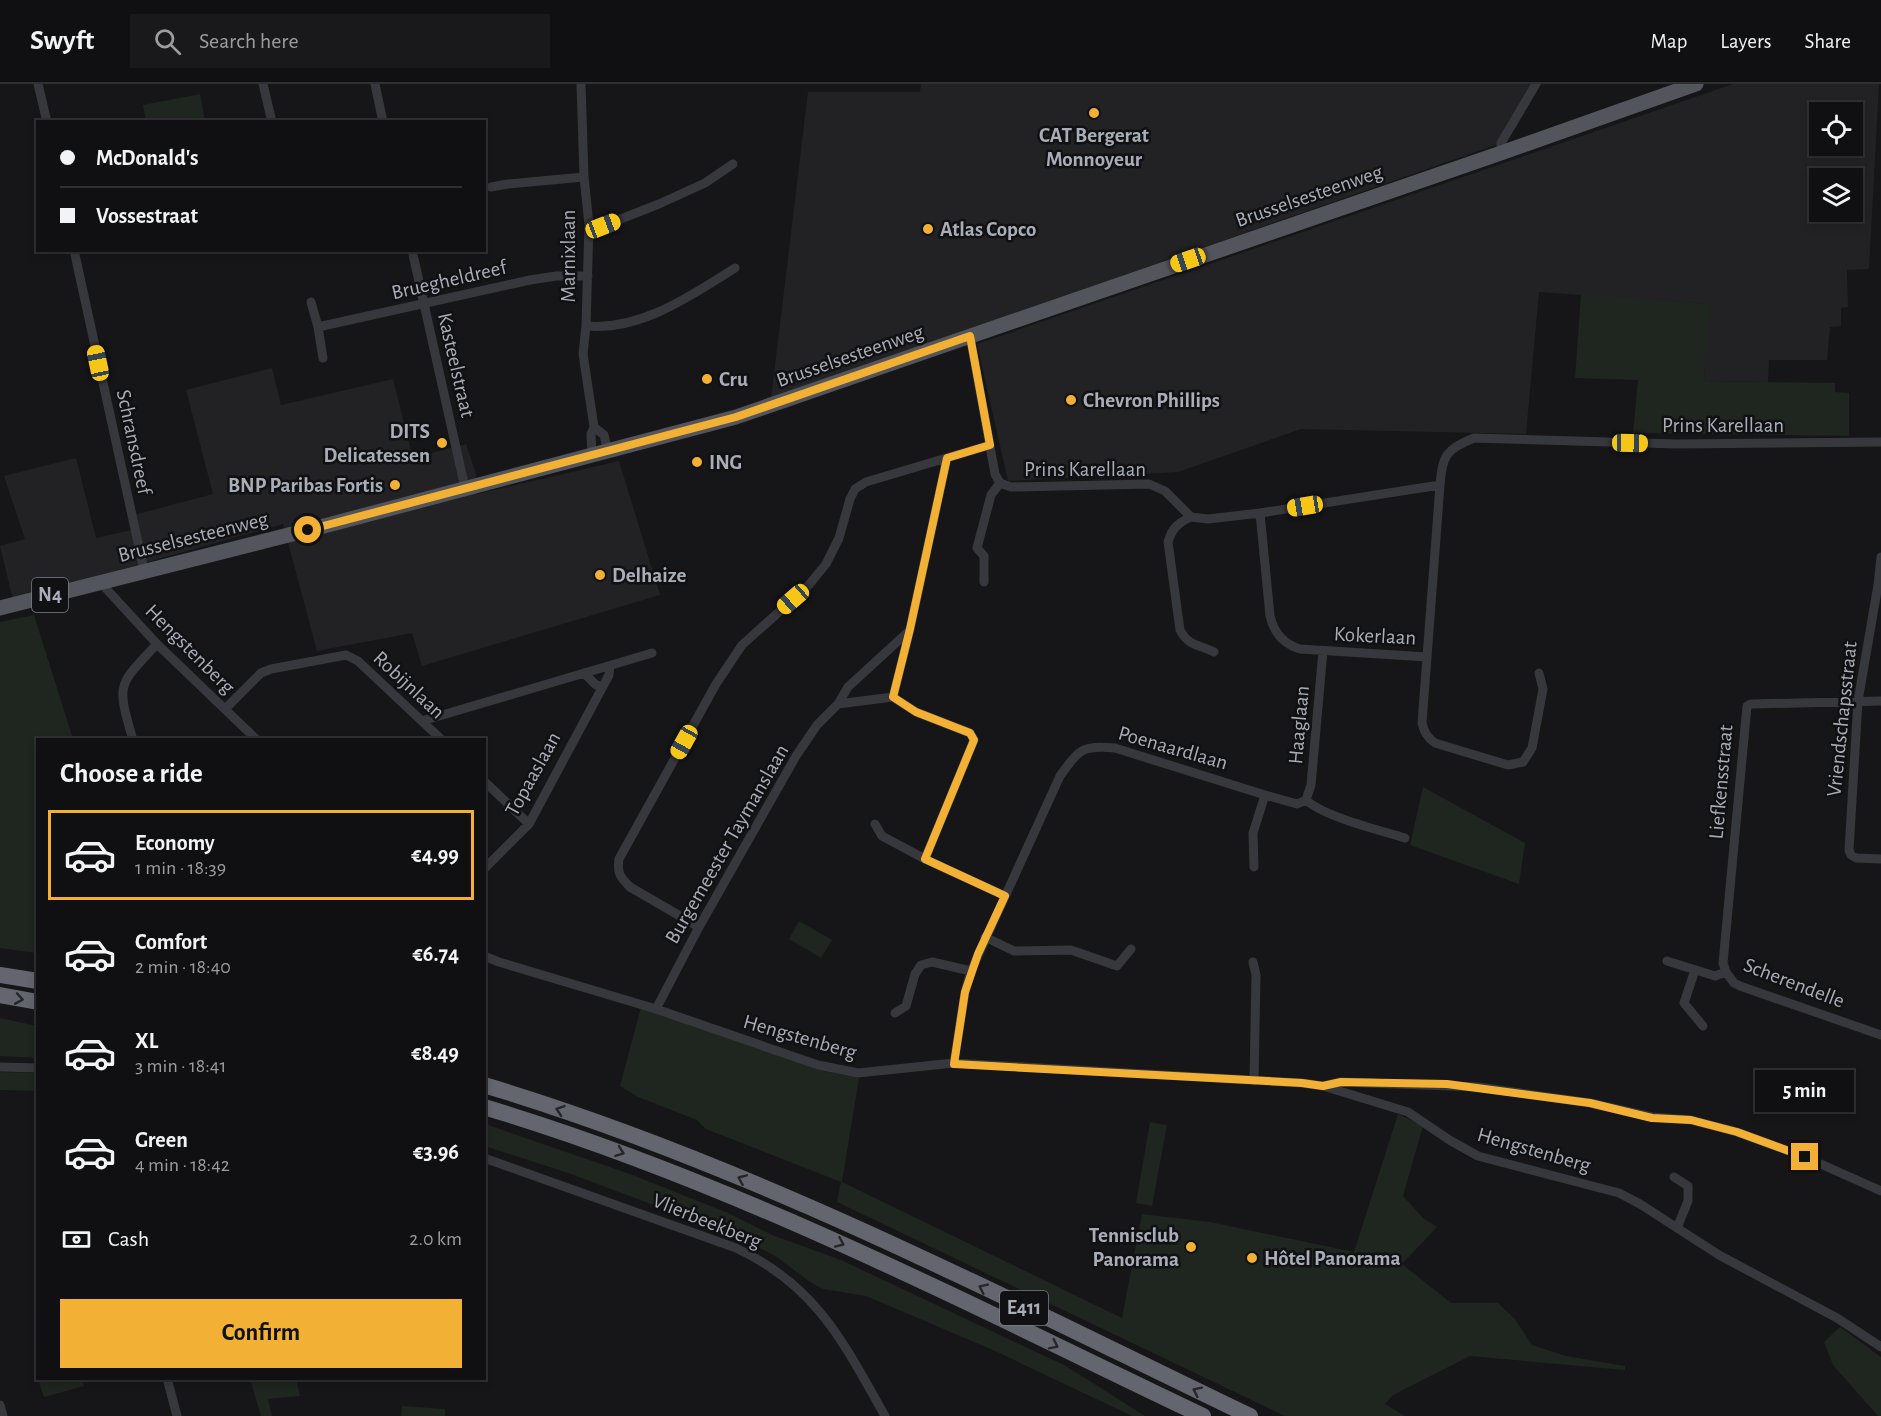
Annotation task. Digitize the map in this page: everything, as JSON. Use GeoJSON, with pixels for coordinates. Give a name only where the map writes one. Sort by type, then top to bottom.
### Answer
{"type":"FeatureCollection","features":[{"type":"Feature","properties":{"kind":"highway"},"geometry":{"type":"LineString","coordinates":[[0,975],[36,981]]}},
{"type":"Feature","properties":{"kind":"highway"},"geometry":{"type":"LineString","coordinates":[[0,995],[36,1002]]}},
{"type":"Feature","properties":{"kind":"highway","name":"E411"},"geometry":{"type":"LineString","coordinates":[[486,1086],[622,1132],[796,1201],[888,1242],[1250,1416]]}},
{"type":"Feature","properties":{"kind":"highway","name":"E411"},"geometry":{"type":"LineString","coordinates":[[486,1108],[617,1151],[787,1219],[1203,1416]]}},
{"type":"Feature","properties":{"kind":"main road","name":"Brusselsesteenweg"},"geometry":{"type":"LineString","coordinates":[[0,608],[313,529],[736,417],[1696,84]]}},
{"type":"Feature","properties":{"kind":"street"},"geometry":{"type":"LineString","coordinates":[[38,84],[47,120]]}},
{"type":"Feature","properties":{"kind":"street"},"geometry":{"type":"LineString","coordinates":[[263,84],[272,120]]}},
{"type":"Feature","properties":{"kind":"street"},"geometry":{"type":"LineString","coordinates":[[375,84],[383,120]]}},
{"type":"Feature","properties":{"kind":"street","name":"Marnixlaan"},"geometry":{"type":"LineString","coordinates":[[581,84],[584,177],[589,225],[583,354],[594,427],[591,434],[592,456]]}},
{"type":"Feature","properties":{"kind":"street"},"geometry":{"type":"LineString","coordinates":[[1501,153],[1501,143],[1536,84]]}},
{"type":"Feature","properties":{"kind":"street"},"geometry":{"type":"LineString","coordinates":[[589,225],[603,226],[659,204],[711,179],[734,164]]}},
{"type":"Feature","properties":{"kind":"street"},"geometry":{"type":"LineString","coordinates":[[491,187],[584,177]]}},
{"type":"Feature","properties":{"kind":"street","name":"Schransdreef"},"geometry":{"type":"LineString","coordinates":[[74,252],[144,570]]}},
{"type":"Feature","properties":{"kind":"street","name":"Kasteelstraat"},"geometry":{"type":"LineString","coordinates":[[412,252],[465,488]]}},
{"type":"Feature","properties":{"kind":"street"},"geometry":{"type":"LineString","coordinates":[[586,326],[603,327],[643,318],[675,305],[735,268]]}},
{"type":"Feature","properties":{"kind":"street","name":"Bruegheldreef"},"geometry":{"type":"LineString","coordinates":[[318,327],[530,280],[556,276],[588,276]]}},
{"type":"Feature","properties":{"kind":"street"},"geometry":{"type":"LineString","coordinates":[[311,302],[323,358]]}},
{"type":"Feature","properties":{"kind":"street"},"geometry":{"type":"LineString","coordinates":[[970,336],[995,474],[1000,483],[991,495],[977,548],[984,556],[984,582]]}},
{"type":"Feature","properties":{"kind":"street","name":"Marnixlaan"},"geometry":{"type":"LineString","coordinates":[[594,427],[604,435],[608,452]]}},
{"type":"Feature","properties":{"kind":"street","name":"Prins Karellaan"},"geometry":{"type":"LineString","coordinates":[[1440,485],[1446,453],[1456,445],[1474,438],[1677,444],[1881,442]]}},
{"type":"Feature","properties":{"kind":"street"},"geometry":{"type":"LineString","coordinates":[[699,927],[630,886],[620,878],[617,870],[619,859],[716,684],[742,645],[808,586],[826,564],[839,538],[855,489],[866,482],[990,445]]}},
{"type":"Feature","properties":{"kind":"street"},"geometry":{"type":"LineString","coordinates":[[893,697],[947,458]]}},
{"type":"Feature","properties":{"kind":"street","name":"Prins Karellaan"},"geometry":{"type":"LineString","coordinates":[[1000,483],[1011,487],[1149,484],[1165,491],[1191,517]]}},
{"type":"Feature","properties":{"kind":"street"},"geometry":{"type":"LineString","coordinates":[[1214,652],[1193,645],[1185,639],[1180,630],[1168,542],[1172,531],[1179,523],[1191,517],[1208,519],[1260,513],[1440,485]]}},
{"type":"Feature","properties":{"kind":"street","name":"Kokerlaan"},"geometry":{"type":"LineString","coordinates":[[1260,513],[1272,625],[1280,638],[1292,646],[1323,651],[1427,657],[1440,485]]}},
{"type":"Feature","properties":{"kind":"street","name":"Vriendschapsstraat"},"geometry":{"type":"LineString","coordinates":[[1881,556],[1858,701],[1849,850],[1856,858],[1881,859]]}},
{"type":"Feature","properties":{"kind":"street","name":"Hengstenberg"},"geometry":{"type":"LineString","coordinates":[[100,582],[158,644],[255,738]]}},
{"type":"Feature","properties":{"kind":"street","name":"Burgemeester Taymanslaan"},"geometry":{"type":"LineString","coordinates":[[656,1009],[699,927],[796,756],[817,725],[838,704],[848,687],[910,629]]}},
{"type":"Feature","properties":{"kind":"street"},"geometry":{"type":"LineString","coordinates":[[132,738],[124,708],[122,687],[129,674],[158,644]]}},
{"type":"Feature","properties":{"kind":"street","name":"Haaglaan"},"geometry":{"type":"LineString","coordinates":[[1306,800],[1311,785],[1323,651]]}},
{"type":"Feature","properties":{"kind":"street"},"geometry":{"type":"LineString","coordinates":[[422,721],[652,653]]}},
{"type":"Feature","properties":{"kind":"street","name":"Robijnlaan"},"geometry":{"type":"LineString","coordinates":[[225,709],[261,673],[331,656],[346,655],[358,661],[439,738]]}},
{"type":"Feature","properties":{"kind":"street"},"geometry":{"type":"LineString","coordinates":[[1427,657],[1422,723],[1428,738],[1435,743],[1508,765],[1523,762],[1532,748],[1543,689],[1539,673]]}},
{"type":"Feature","properties":{"kind":"street","name":"Topaaslaan"},"geometry":{"type":"LineString","coordinates":[[486,867],[529,824],[609,675],[610,666]]}},
{"type":"Feature","properties":{"kind":"street"},"geometry":{"type":"LineString","coordinates":[[584,673],[594,684],[602,688]]}},
{"type":"Feature","properties":{"kind":"street"},"geometry":{"type":"LineString","coordinates":[[838,704],[893,697],[916,712],[970,733],[974,740],[925,859]]}},
{"type":"Feature","properties":{"kind":"street"},"geometry":{"type":"LineString","coordinates":[[1858,701],[1881,701]]}},
{"type":"Feature","properties":{"kind":"street","name":"Liefkensstraat"},"geometry":{"type":"LineString","coordinates":[[1726,972],[1723,963],[1747,706],[1751,704],[1858,701]]}},
{"type":"Feature","properties":{"kind":"street","name":"Poenaardlaan"},"geometry":{"type":"LineString","coordinates":[[954,1064],[965,992],[971,971],[1060,776],[1078,752],[1096,746],[1115,748],[1298,804],[1306,800],[1312,806],[1329,813],[1405,838]]}},
{"type":"Feature","properties":{"kind":"street"},"geometry":{"type":"LineString","coordinates":[[486,783],[529,824]]}},
{"type":"Feature","properties":{"kind":"street"},"geometry":{"type":"LineString","coordinates":[[1254,867],[1253,833],[1265,795]]}},
{"type":"Feature","properties":{"kind":"street"},"geometry":{"type":"LineString","coordinates":[[875,824],[882,836],[925,859],[1005,896]]}},
{"type":"Feature","properties":{"kind":"street"},"geometry":{"type":"LineString","coordinates":[[985,937],[1014,951],[1071,950],[1117,966],[1131,949]]}},
{"type":"Feature","properties":{"kind":"street","name":"Hengstenberg"},"geometry":{"type":"LineString","coordinates":[[486,957],[656,1009],[818,1065],[858,1074],[954,1064],[1323,1086],[1408,1112],[1478,1156],[1618,1193],[1640,1204],[1719,1256],[1798,1295],[1881,1347]]}},
{"type":"Feature","properties":{"kind":"street","name":"Scherendelle"},"geometry":{"type":"LineString","coordinates":[[1667,961],[1715,976],[1726,972],[1730,979],[1740,986],[1881,1035]]}},
{"type":"Feature","properties":{"kind":"street"},"geometry":{"type":"LineString","coordinates":[[895,1013],[906,1006],[915,974],[921,965],[932,962],[971,971]]}},
{"type":"Feature","properties":{"kind":"street"},"geometry":{"type":"LineString","coordinates":[[1253,963],[1256,975],[1254,1081]]}},
{"type":"Feature","properties":{"kind":"street"},"geometry":{"type":"LineString","coordinates":[[1695,970],[1684,1003],[1703,1026]]}},
{"type":"Feature","properties":{"kind":"street"},"geometry":{"type":"LineString","coordinates":[[0,1067],[36,1068]]}},
{"type":"Feature","properties":{"kind":"street"},"geometry":{"type":"LineString","coordinates":[[1323,1086],[1341,1082],[1478,1087],[1590,1103],[1652,1118],[1691,1120],[1737,1132],[1805,1157],[1881,1191]]}},
{"type":"Feature","properties":{"kind":"street","name":"Vlierbeekberg"},"geometry":{"type":"LineString","coordinates":[[486,1159],[736,1248],[763,1262],[801,1292],[830,1323],[885,1416]]}},
{"type":"Feature","properties":{"kind":"street"},"geometry":{"type":"LineString","coordinates":[[1674,1177],[1688,1186],[1688,1201],[1677,1228]]}},
{"type":"Feature","properties":{"kind":"street"},"geometry":{"type":"LineString","coordinates":[[168,1380],[177,1416]]}},
{"type":"Feature","properties":{"kind":"street"},"geometry":{"type":"LineString","coordinates":[[0,1405],[3,1416]]}},
{"type":"Feature","properties":{"kind":"shaded area"},"geometry":{"type":"Polygon","coordinates":[[[921,84],[1536,84],[1504,142],[771,399],[808,92],[920,92],[921,84]]]}},
{"type":"Feature","properties":{"kind":"shaded area"},"geometry":{"type":"Polygon","coordinates":[[[1733,84],[1879,84],[1869,269],[1847,270],[1848,307],[1841,308],[1841,326],[1830,327],[1827,360],[1769,360],[1768,382],[1704,381],[1708,304],[1539,292],[1526,434],[1301,429],[1178,472],[1008,481],[977,344],[1733,84]]]}},
{"type":"Feature","properties":{"kind":"shaded area"},"geometry":{"type":"Polygon","coordinates":[[[200,94],[205,120],[146,120],[143,105],[200,94]]]}},
{"type":"Feature","properties":{"kind":"shaded area"},"geometry":{"type":"Polygon","coordinates":[[[1581,294],[1709,304],[1704,381],[1835,383],[1835,392],[1849,393],[1849,436],[1633,433],[1638,380],[1575,378],[1581,294]]]}},
{"type":"Feature","properties":{"kind":"shaded area"},"geometry":{"type":"Polygon","coordinates":[[[272,368],[281,405],[393,379],[413,458],[466,444],[476,474],[477,494],[619,461],[660,595],[422,666],[412,633],[317,651],[283,524],[13,600],[0,546],[25,539],[4,476],[76,458],[96,538],[136,529],[134,515],[213,494],[186,390],[272,368]]]}},
{"type":"Feature","properties":{"kind":"shaded area"},"geometry":{"type":"Polygon","coordinates":[[[34,615],[73,738],[36,738],[36,953],[0,948],[0,622],[34,615]]]}},
{"type":"Feature","properties":{"kind":"shaded area"},"geometry":{"type":"Polygon","coordinates":[[[1423,787],[1525,843],[1519,884],[1410,845],[1423,787]]]}},
{"type":"Feature","properties":{"kind":"shaded area"},"geometry":{"type":"Polygon","coordinates":[[[799,921],[832,940],[821,958],[789,939],[799,921]]]}},
{"type":"Feature","properties":{"kind":"shaded area"},"geometry":{"type":"Polygon","coordinates":[[[641,1007],[822,1071],[859,1078],[842,1182],[1122,1318],[1142,1214],[1210,1222],[1354,1252],[1398,1114],[1423,1126],[1403,1196],[1424,1219],[1437,1227],[1402,1264],[1451,1303],[1498,1303],[1515,1319],[1532,1345],[1566,1356],[1625,1366],[1625,1370],[1470,1356],[1393,1395],[1385,1404],[1405,1416],[1285,1416],[837,1202],[841,1182],[706,1129],[697,1120],[638,1097],[620,1086],[641,1007]]]}},
{"type":"Feature","properties":{"kind":"shaded area"},"geometry":{"type":"Polygon","coordinates":[[[0,1018],[36,1026],[36,1058],[0,1056],[0,1018]]]}},
{"type":"Feature","properties":{"kind":"shaded area"},"geometry":{"type":"Polygon","coordinates":[[[0,1072],[36,1073],[36,1091],[0,1090],[0,1072]]]}},
{"type":"Feature","properties":{"kind":"shaded area"},"geometry":{"type":"Polygon","coordinates":[[[1150,1122],[1167,1125],[1152,1206],[1136,1203],[1150,1122]]]}},
{"type":"Feature","properties":{"kind":"shaded area"},"geometry":{"type":"Polygon","coordinates":[[[486,1124],[630,1174],[728,1213],[772,1235],[841,1260],[1066,1366],[1145,1416],[1132,1416],[993,1350],[866,1296],[823,1289],[777,1257],[739,1237],[571,1174],[486,1146],[486,1124]]]}},
{"type":"Feature","properties":{"kind":"shaded area"},"geometry":{"type":"Polygon","coordinates":[[[1840,1327],[1881,1357],[1881,1416],[1878,1416],[1833,1365],[1824,1342],[1840,1327]]]}},
{"type":"Feature","properties":{"kind":"shaded area"},"geometry":{"type":"Polygon","coordinates":[[[38,1380],[82,1380],[84,1386],[44,1397],[38,1380]]]}},
{"type":"Feature","properties":{"kind":"shaded area"},"geometry":{"type":"Polygon","coordinates":[[[250,1380],[296,1380],[300,1396],[268,1399],[272,1416],[261,1416],[250,1380]]]}},
{"type":"Feature","properties":{"kind":"shaded area"},"geometry":{"type":"Polygon","coordinates":[[[402,1406],[445,1409],[445,1416],[401,1416],[402,1406]]]}},
{"type":"Feature","properties":{"kind":"place","name":"CAT Bergerat Monnoyeur"},"geometry":{"type":"Point","coordinates":[1094,113]}},
{"type":"Feature","properties":{"kind":"place","name":"Atlas Copco"},"geometry":{"type":"Point","coordinates":[928,229]}},
{"type":"Feature","properties":{"kind":"place","name":"Cru"},"geometry":{"type":"Point","coordinates":[707,379]}},
{"type":"Feature","properties":{"kind":"place","name":"Chevron Phillips"},"geometry":{"type":"Point","coordinates":[1071,400]}},
{"type":"Feature","properties":{"kind":"place","name":"DITS Delicatessen"},"geometry":{"type":"Point","coordinates":[442,443]}},
{"type":"Feature","properties":{"kind":"place","name":"ING"},"geometry":{"type":"Point","coordinates":[697,462]}},
{"type":"Feature","properties":{"kind":"place","name":"BNP Paribas Fortis"},"geometry":{"type":"Point","coordinates":[395,485]}},
{"type":"Feature","properties":{"kind":"place","name":"Delhaize"},"geometry":{"type":"Point","coordinates":[600,575]}},
{"type":"Feature","properties":{"kind":"place","name":"Tennisclub Panorama"},"geometry":{"type":"Point","coordinates":[1191,1247]}},
{"type":"Feature","properties":{"kind":"place","name":"Hôtel Panorama"},"geometry":{"type":"Point","coordinates":[1252,1258]}},
{"type":"Feature","properties":{"kind":"route"},"geometry":{"type":"LineString","coordinates":[[308,530],[736,417],[970,336],[990,445],[947,458],[893,697],[916,712],[970,733],[974,740],[925,859],[1005,896],[971,971],[965,992],[954,1064],[1323,1086],[1341,1082],[1447,1084],[1478,1087],[1590,1103],[1652,1118],[1691,1120],[1737,1132],[1805,1157]]}}]}
